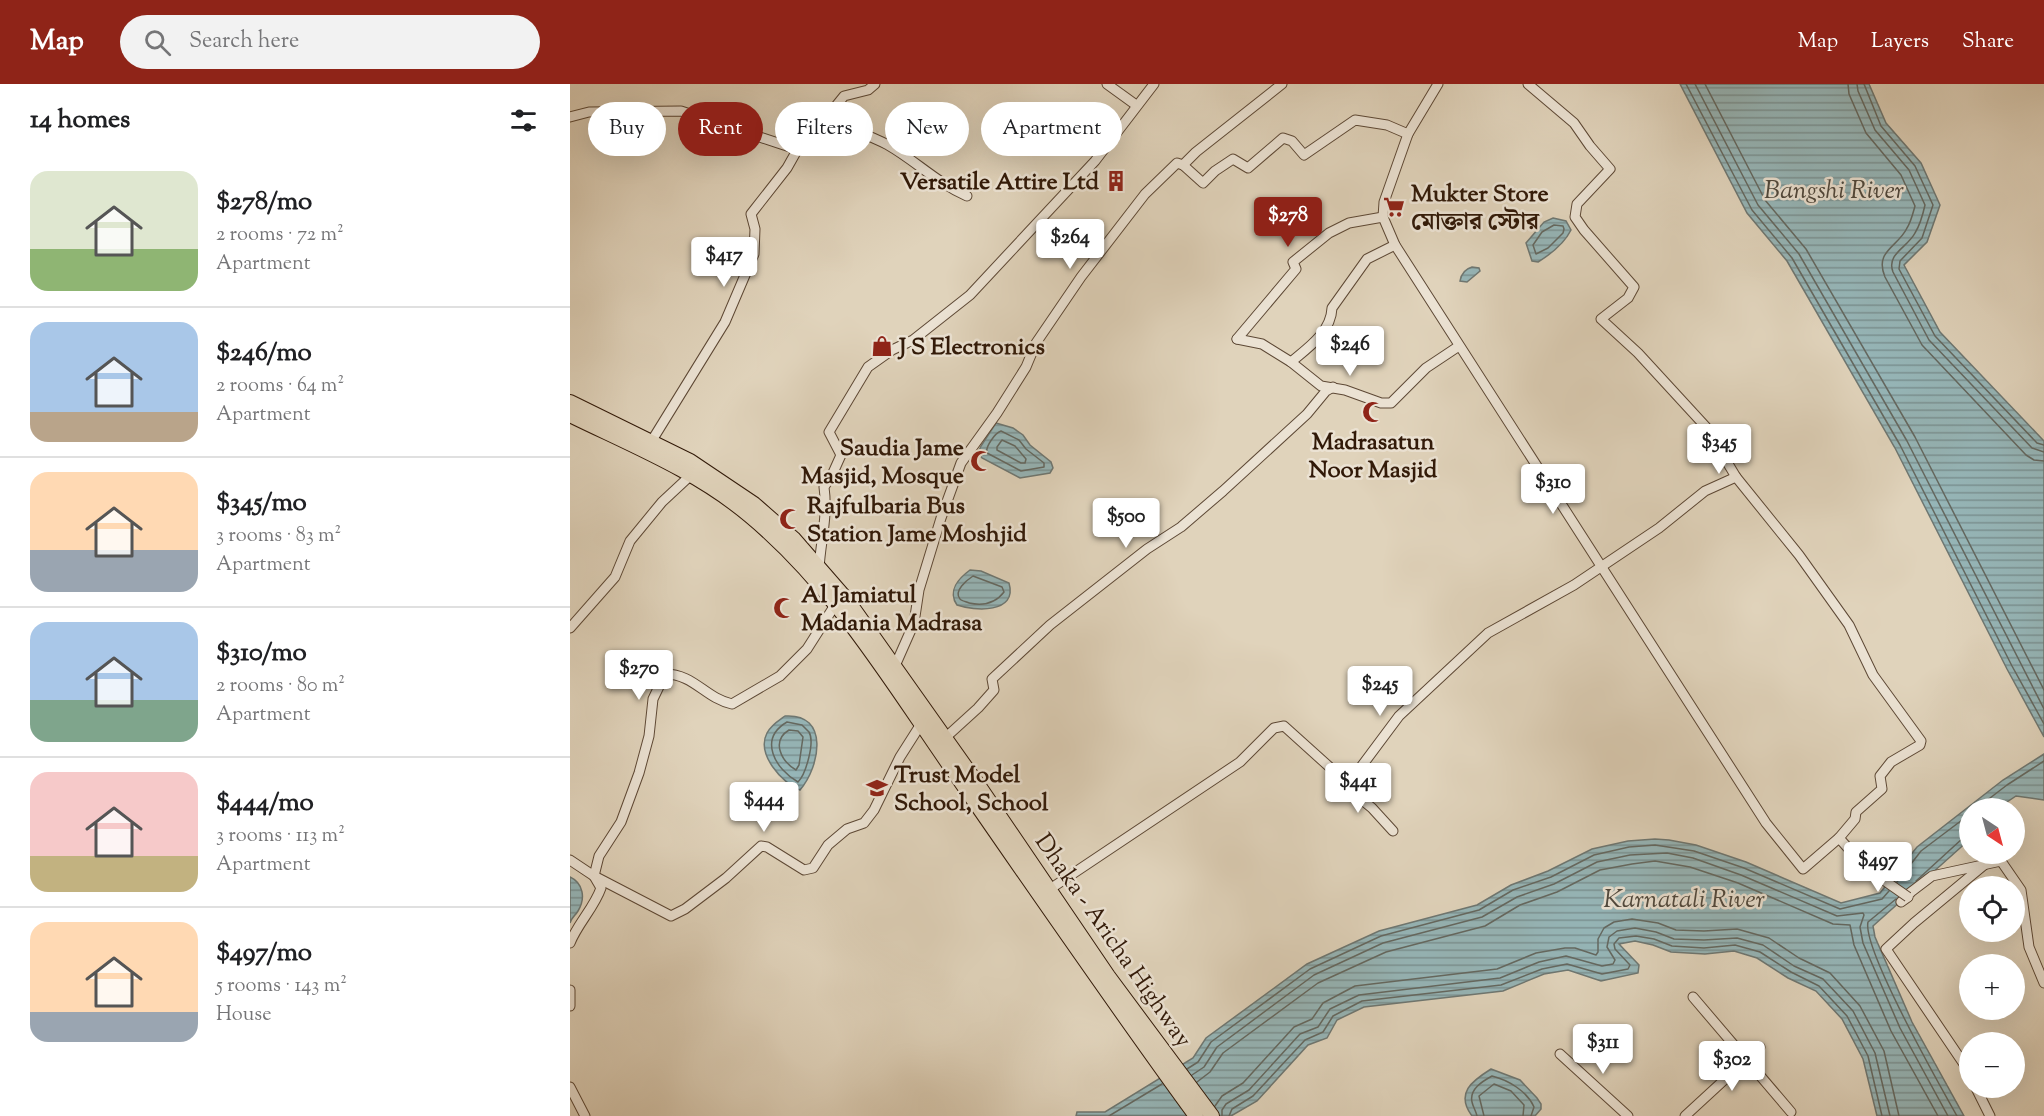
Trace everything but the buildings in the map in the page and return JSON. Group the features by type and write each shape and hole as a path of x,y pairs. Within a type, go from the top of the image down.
{"highway":[{"name":"Dhaka - Aricha Highway","path":"570,402 690,461 754,504 794,539 848,601 895,666 1050,889 1196,1116"},
{"name":"Dhaka - Aricha Highway","path":"570,415 691,475 748,514 791,552 858,632 921,724 1149,1041 1212,1116"}],"street":[{"path":"840,102 844,96 868,90 875,84"},
{"path":"1107,84 1136,105"},
{"path":"819,568 826,513 824,487 832,476 841,455 829,432 868,367 892,350 913,340 970,295 1095,161 1154,84"},
{"path":"1183,165 1196,152 1282,84"},
{"path":"1438,84 1408,134 1384,202 1383,217 1395,245 1766,823 1803,868 1839,838 1855,819 1856,812 1882,789 1880,776 1891,762 1920,745 1921,741 1873,675 1849,626 1799,555 1736,477 1706,427 1638,353 1601,320 1628,298 1634,287 1575,217 1577,204 1610,169 1574,123 1528,84"},
{"path":"570,117 589,112 681,111 775,143"},
{"path":"895,666 914,623 919,590 961,463 1026,367 1035,343 1081,277 1145,194 1174,164 1183,165 1203,183 1215,171 1233,159 1248,168 1283,138 1293,141 1304,155 1355,120 1388,125 1408,134"},
{"path":"873,138 916,163 950,189 967,196"},
{"path":"651,442 724,322 754,254 755,229 751,214 794,156"},
{"path":"1383,217 1349,223 1329,233 1293,262 1296,269 1237,339 1262,344 1291,362 1321,386 1333,387 1381,403 1391,403 1426,368 1459,346"},
{"path":"1291,362 1326,329 1332,317 1332,308 1367,259 1395,245"},
{"path":"945,738 994,690 992,679 1050,625 1189,519 1307,414 1326,391 1333,387"},
{"path":"570,628 615,577 630,541 662,502 691,475"},
{"path":"1344,781 1352,779 1399,716 1488,633 1574,585 1659,528 1705,491 1736,477"},
{"path":"570,943 596,902 602,888 594,876 599,856 621,822 639,773 649,736 652,699 664,674 675,674 689,679 719,701 732,704 780,676 807,649 835,605"},
{"path":"570,860 594,876 671,916 685,909 726,878 761,846 767,847 804,870 813,868 828,845 847,829 864,823 874,810 900,757 921,724"},
{"path":"1050,889 1240,762 1274,728 1284,726 1344,781 1350,790 1372,807 1393,831"},
{"path":"1839,838 1865,867 1908,897 1901,902 1911,892 1932,876 2001,861 2021,890 2029,946 2044,983"},
{"path":"1959,1057 1886,949 1984,865"},
{"path":"570,990 570,1006"},
{"path":"1694,997 1791,1112"},
{"path":"1685,1116 1760,1047"},
{"path":"1560,1054 1628,1116"},
{"path":"570,1087 585,1116"},
{"path":"1982,1098 1990,1116"}],"water":[{"name":"Bangshi River","path":"1680,84 1869,84 1886,123 1921,163 1940,205 1927,242 1904,265 1940,332 2044,441 2044,737 1895,448 1787,261 1747,213"},
{"path":"1553,218 1566,221 1571,230 1565,240 1552,252 1538,262 1532,261 1526,243 1544,222"},
{"path":"1472,267 1479,268 1480,271 1467,282 1460,281 1464,272"},
{"path":"996,423 1013,428 1023,435 1030,445 1051,462 1053,468 1050,473 1020,478 982,458 978,453"},
{"path":"970,570 981,571 1009,583 1010,593 1007,600 993,608 983,609 957,605 953,595 954,590 958,581"},
{"path":"785,716 799,717 809,723 815,732 816,756 807,780 800,790 779,774 765,750 767,733"},
{"name":"Karnatali River","path":"2044,754 2044,800 2016,796 2013,798 1980,798"},
{"name":"Karnatali River","path":"1959,814 1959,849 1873,926 1875,937 1912,1022 1964,1116 1877,1116 1863,1059 1842,1019 1816,991 1788,978 1757,958 1734,951 1705,954 1671,952 1635,941 1619,944 1639,965 1638,973 1601,981 1568,970 1544,974 1503,991 1364,1007 1337,1020 1327,1038 1308,1045 1257,1101 1231,1116 1076,1116 1077,1112 1105,1112 1193,1058 1206,1038 1307,964 1379,931 1477,905 1511,885 1548,871 1592,849 1628,841 1655,839 1696,845 1746,862 1841,903 1880,893 1917,847"},
{"path":"570,877 578,883 582,891 582,901 570,923"},
{"path":"1491,1069 1520,1080 1537,1098 1541,1109 1535,1116 1472,1116 1465,1101 1468,1088"}],"place":[{"name":"Versatile Attire Ltd","path":"1116,181"},
{"name":"Mukter Store মোক্তার স্টোর","path":"1394,207"},
{"name":"J S Electronics","path":"882,346"},
{"name":"Madrasatun Noor Masjid","path":"1373,412"},
{"name":"Saudia Jame Masjid, Mosque","path":"981,461"},
{"name":"Rajfulbaria Bus Station Jame Moshjid","path":"790,519"},
{"name":"Al Jamiatul Madania Madrasa","path":"784,608"},
{"name":"Trust Model School, School","path":"877,788"}]}
